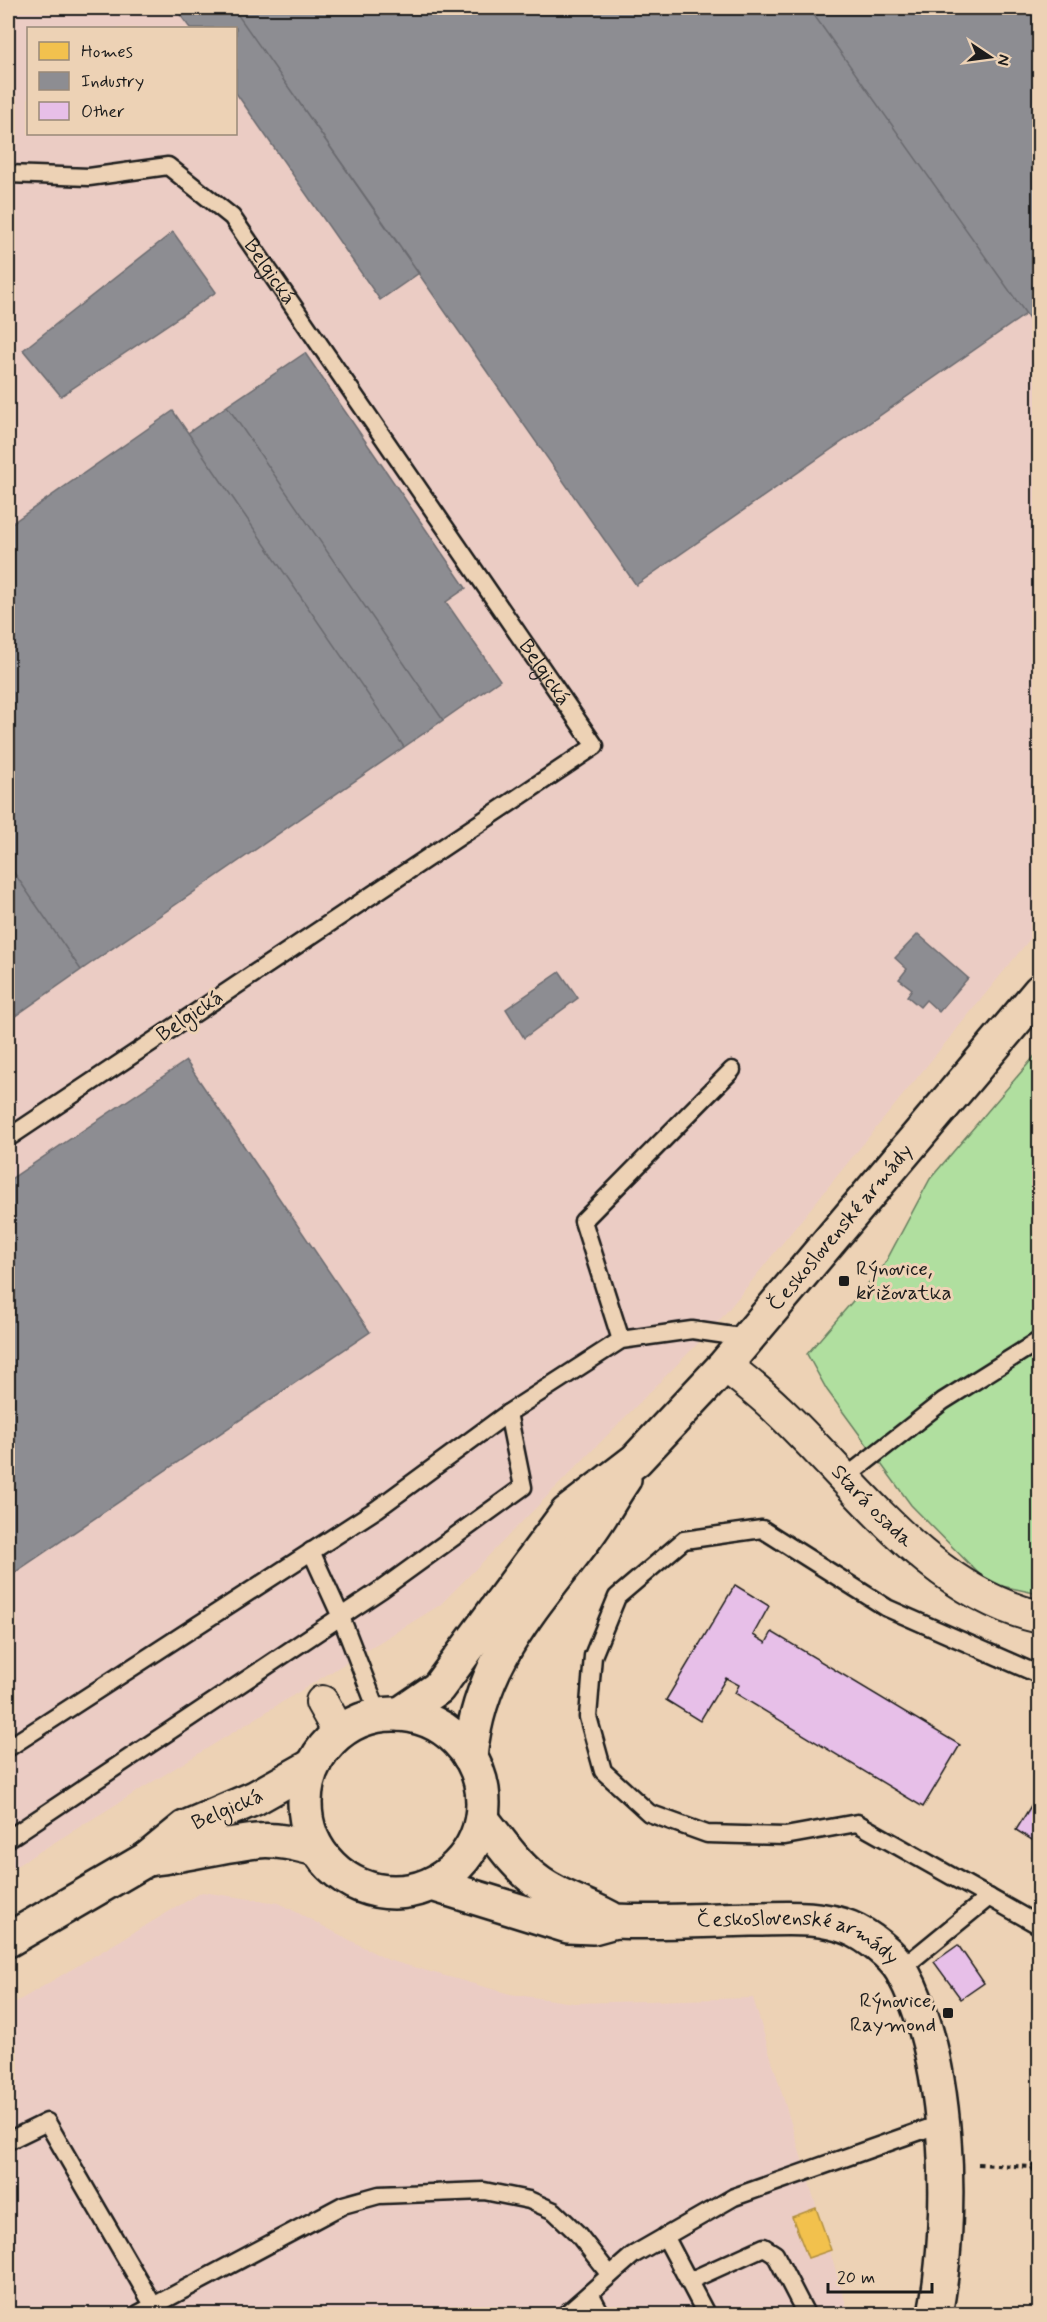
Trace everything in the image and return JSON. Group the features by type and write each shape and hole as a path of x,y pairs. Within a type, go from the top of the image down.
{"street":[{"name":"Československé armády","path":"390,1714 438,1688 567,1513 636,1460 725,1365 1040,991"},
{"name":"Stará osada","path":"725,1365 777,1409 895,1530 968,1589 1025,1614 1040,1617"},
{"name":"Československé armády","path":"471,1757 477,1713 502,1652 545,1588 587,1536 636,1460"},
{"path":"322,1702 339,1732"},
{"path":"390,1714 421,1718 441,1727 457,1740 471,1757 479,1776 483,1797 482,1819 476,1839 465,1857 450,1873 432,1884 412,1891 389,1893 368,1889 347,1880 330,1866 316,1849 308,1829 304,1808 305,1786 312,1766 324,1747 339,1732 358,1721 390,1714"},
{"name":"Belgická","path":"8,1940 147,1859 184,1828 255,1798 312,1766"},
{"name":"Československé armády","path":"482,1819 521,1866 539,1883 615,1921 810,1918 850,1928 875,1944 901,1969 919,2011 928,2043 943,2123 946,2192 941,2281 934,2314"},
{"name":"Belgická","path":"147,1859 193,1854 258,1841 288,1842 316,1849"},
{"path":"432,1884 568,1926 593,1927 615,1921"}],"lane":[{"name":"Belgická","path":"8,174 89,177 168,166 232,218 595,746 8,1138"},
{"path":"621,1340 583,1221 732,1070"},
{"path":"8,1748 377,1509 508,1413 621,1340 692,1330 747,1338"},
{"path":"845,1478 943,1401 1040,1340"},
{"path":"8,1839 341,1617 523,1487 508,1413"},
{"path":"1040,1675 887,1608 762,1529 684,1540 617,1597 593,1656 588,1717 603,1771 649,1813 707,1834 785,1836 857,1823 1040,1926"},
{"path":"311,1551 390,1714"},
{"path":"901,1969 989,1898"},
{"path":"8,2141 47,2122 153,2305"},
{"path":"566,2314 633,2255 734,2197 943,2123"},
{"path":"138,2314 343,2205 379,2195 484,2191 528,2200 554,2211 577,2233 610,2275"},
{"path":"666,2236 706,2314"},
{"path":"689,2282 758,2247 765,2247 775,2254 806,2314"},
{"path":"590,2293 601,2314"}],"path":[{"path":"944,2162 1032,2167 1040,2162"},
{"path":"1032,2167 1040,2185"}],"shaded area":[{"path":"8,8 1039,8 1039,928 715,1326 440,1605 8,1871"},
{"path":"202,1892 279,1903 388,1960 510,1994 574,2003 753,1998 849,2314 8,2314 8,2007"}],"green space":[{"path":"1039,1051 1039,1594 988,1583 911,1505 827,1390 807,1354 884,1265 930,1179"}],"building: Homes":[{"path":"816,2208 831,2250 808,2258 792,2217"}],"building: Industry":[{"path":"175,8 233,8 419,273 380,300 237,94 237,27 189,27"},
{"path":"233,8 809,8 1026,314 636,585"},
{"path":"809,8 1040,8 1040,334 1026,314"},
{"path":"173,232 216,292 61,396 23,350"},
{"path":"305,353 466,588 446,602 500,680 443,720 227,406"},
{"path":"227,406 443,720 404,747 188,433"},
{"path":"173,411 404,747 81,970 8,864 8,526"},
{"path":"8,864 81,970 8,1021"},
{"path":"918,934 968,978 939,1012 926,1000 920,1007 907,996 912,989 899,979 907,969 895,958"},
{"path":"560,972 578,998 524,1038 506,1009"},
{"path":"186,1061 370,1332 8,1577 8,1181"}],"building: Other":[{"path":"735,1585 769,1606 753,1635 766,1643 772,1632 960,1745 923,1807 735,1693 739,1685 726,1678 700,1721 666,1700"},
{"path":"1040,1791 1040,1845 1016,1830"},
{"path":"958,1945 984,1983 961,1999 934,1962"}],"place":[{"name":"Rýnovice, křižovatka","path":"844,1281"},
{"name":"Rýnovice, Raymond","path":"948,2013"}]}
